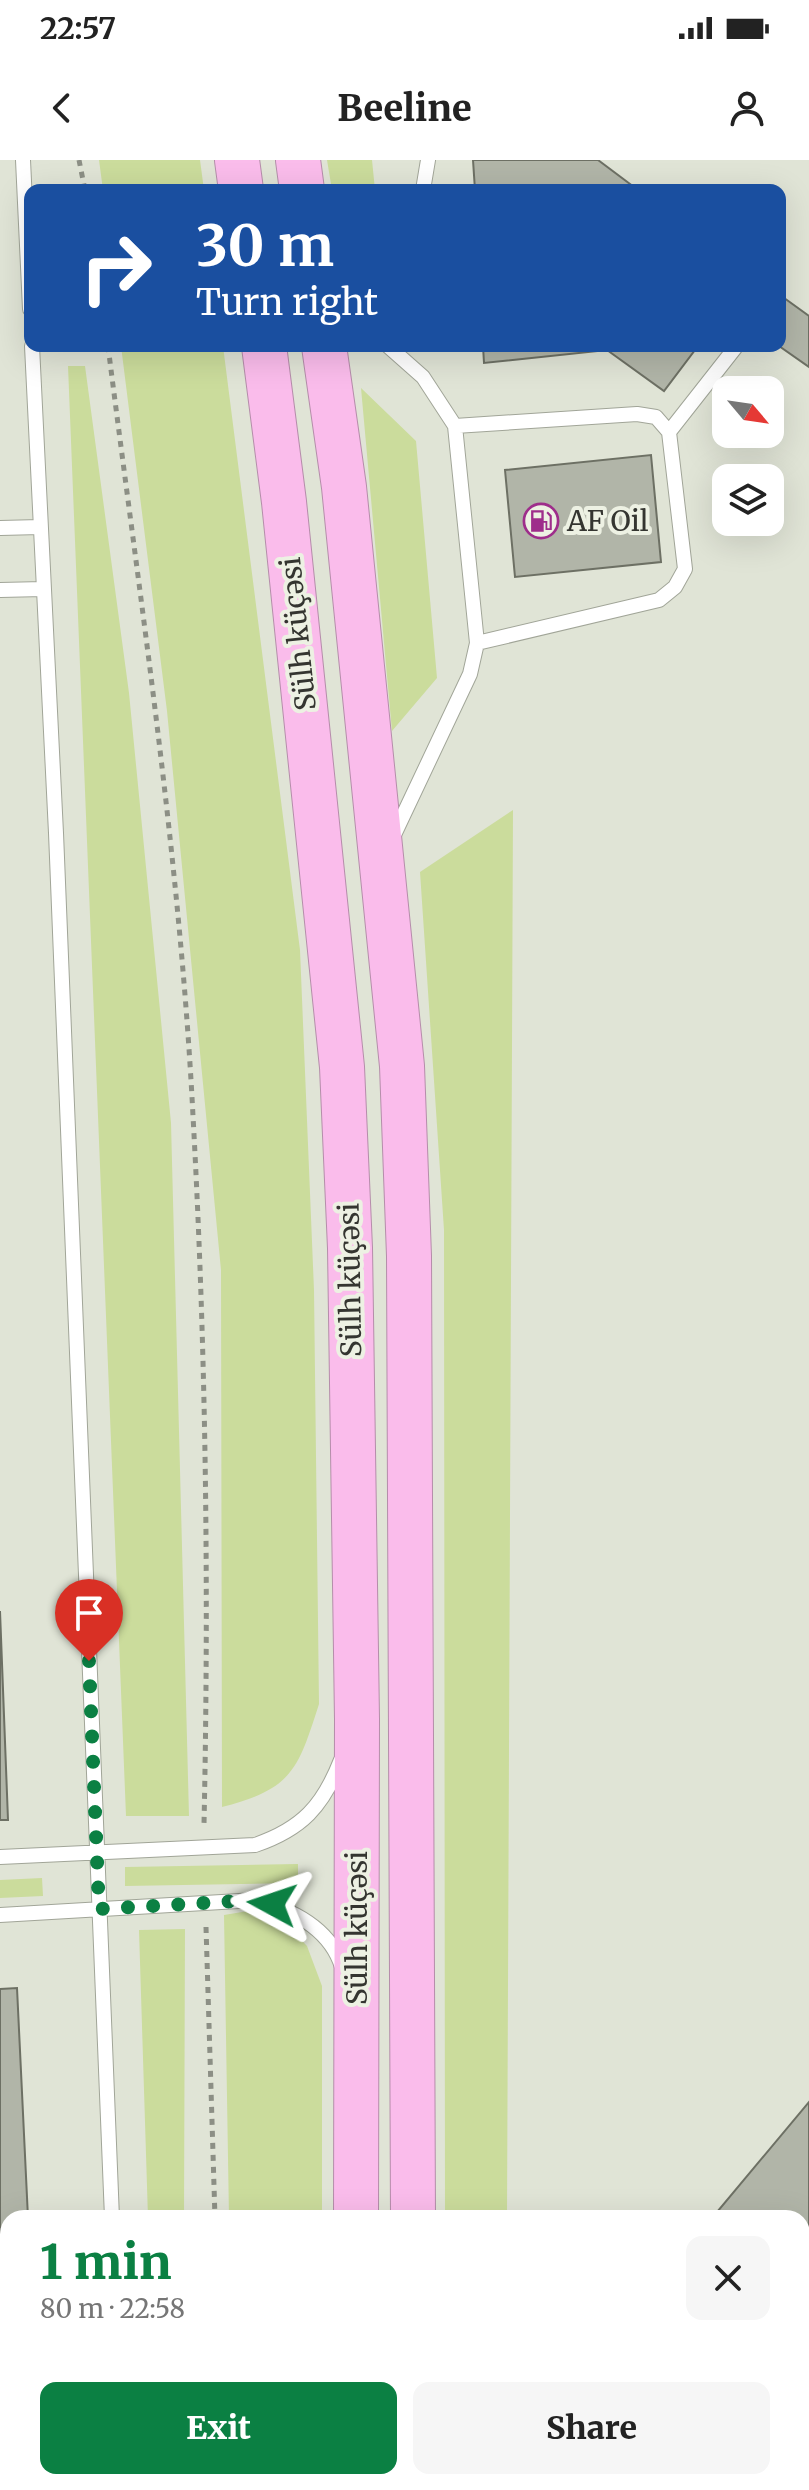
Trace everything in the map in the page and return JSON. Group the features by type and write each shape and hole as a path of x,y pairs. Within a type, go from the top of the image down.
{"highway":[{"path":"237,160 240,184"},
{"path":"298,160 301,184"},
{"name":"Sülh küçəsi","path":"265,352 289,550 342,1067 350,1248 357,1719 356,2210"},
{"name":"Sülh küçəsi","path":"325,352 344,487 402,1066 409,1256 413,2210"}],"lane":[{"path":"23,160 24,184"},
{"path":"424,184 428,160"},
{"path":"32,352 112,2210"},
{"path":"382,861 470,674 477,643 455,426 423,377 397,352"},
{"path":"669,432 732,352"},
{"path":"455,426 637,414 656,417 669,432 685,569 675,587 659,600 477,643"},
{"path":"0,528 40,527"},
{"path":"0,590 43,589"},
{"path":"0,1857 255,1845 284,1836 311,1815 333,1779 357,1719"},
{"path":"0,1915 256,1900 288,1908 317,1928 339,1956 357,2017"}],"path":[{"path":"79,160 84,184"},
{"path":"109,352 163,792 193,1116 209,1576 204,1830"},
{"path":"206,1918 215,2210"}],"green space":[{"path":"99,160 200,160 203,184 102,184"},
{"path":"327,160 372,160 374,184 331,184"},
{"path":"122,352 224,352 300,950 314,1290 319,1704 305,1745 289,1773 264,1792 222,1807 221,1270 167,711"},
{"path":"68,366 85,366 129,693 171,1123 189,1816 126,1816"},
{"path":"361,388 416,441 437,678 392,731"},
{"path":"513,810 507,2210 445,2210 444,1230 420,872"},
{"path":"298,1864 298,1883 125,1886 125,1867"},
{"path":"42,1878 43,1896 0,1898 0,1880"},
{"path":"254,1910 284,1922 307,1946 322,1986 322,2210 229,2210 224,1915"},
{"path":"185,1929 184,2210 148,2210 139,1930"}],"building":[{"path":"473,160 598,160 630,184 475,184"},
{"path":"786,299 809,316 809,367 786,351"},
{"path":"483,352 588,352 484,363"},
{"path":"610,352 693,352 664,391"},
{"path":"651,455 661,562 515,577 505,470"},
{"path":"0,1611 8,1820 0,1820"},
{"path":"17,1988 28,2210 0,2210 0,1989"},
{"path":"809,2102 809,2210 719,2210"}],"place":[{"name":"AF Oil","path":"541,521"}],"route":[{"path":"89,1661 99,1909 256,1900 272,1904"}]}
